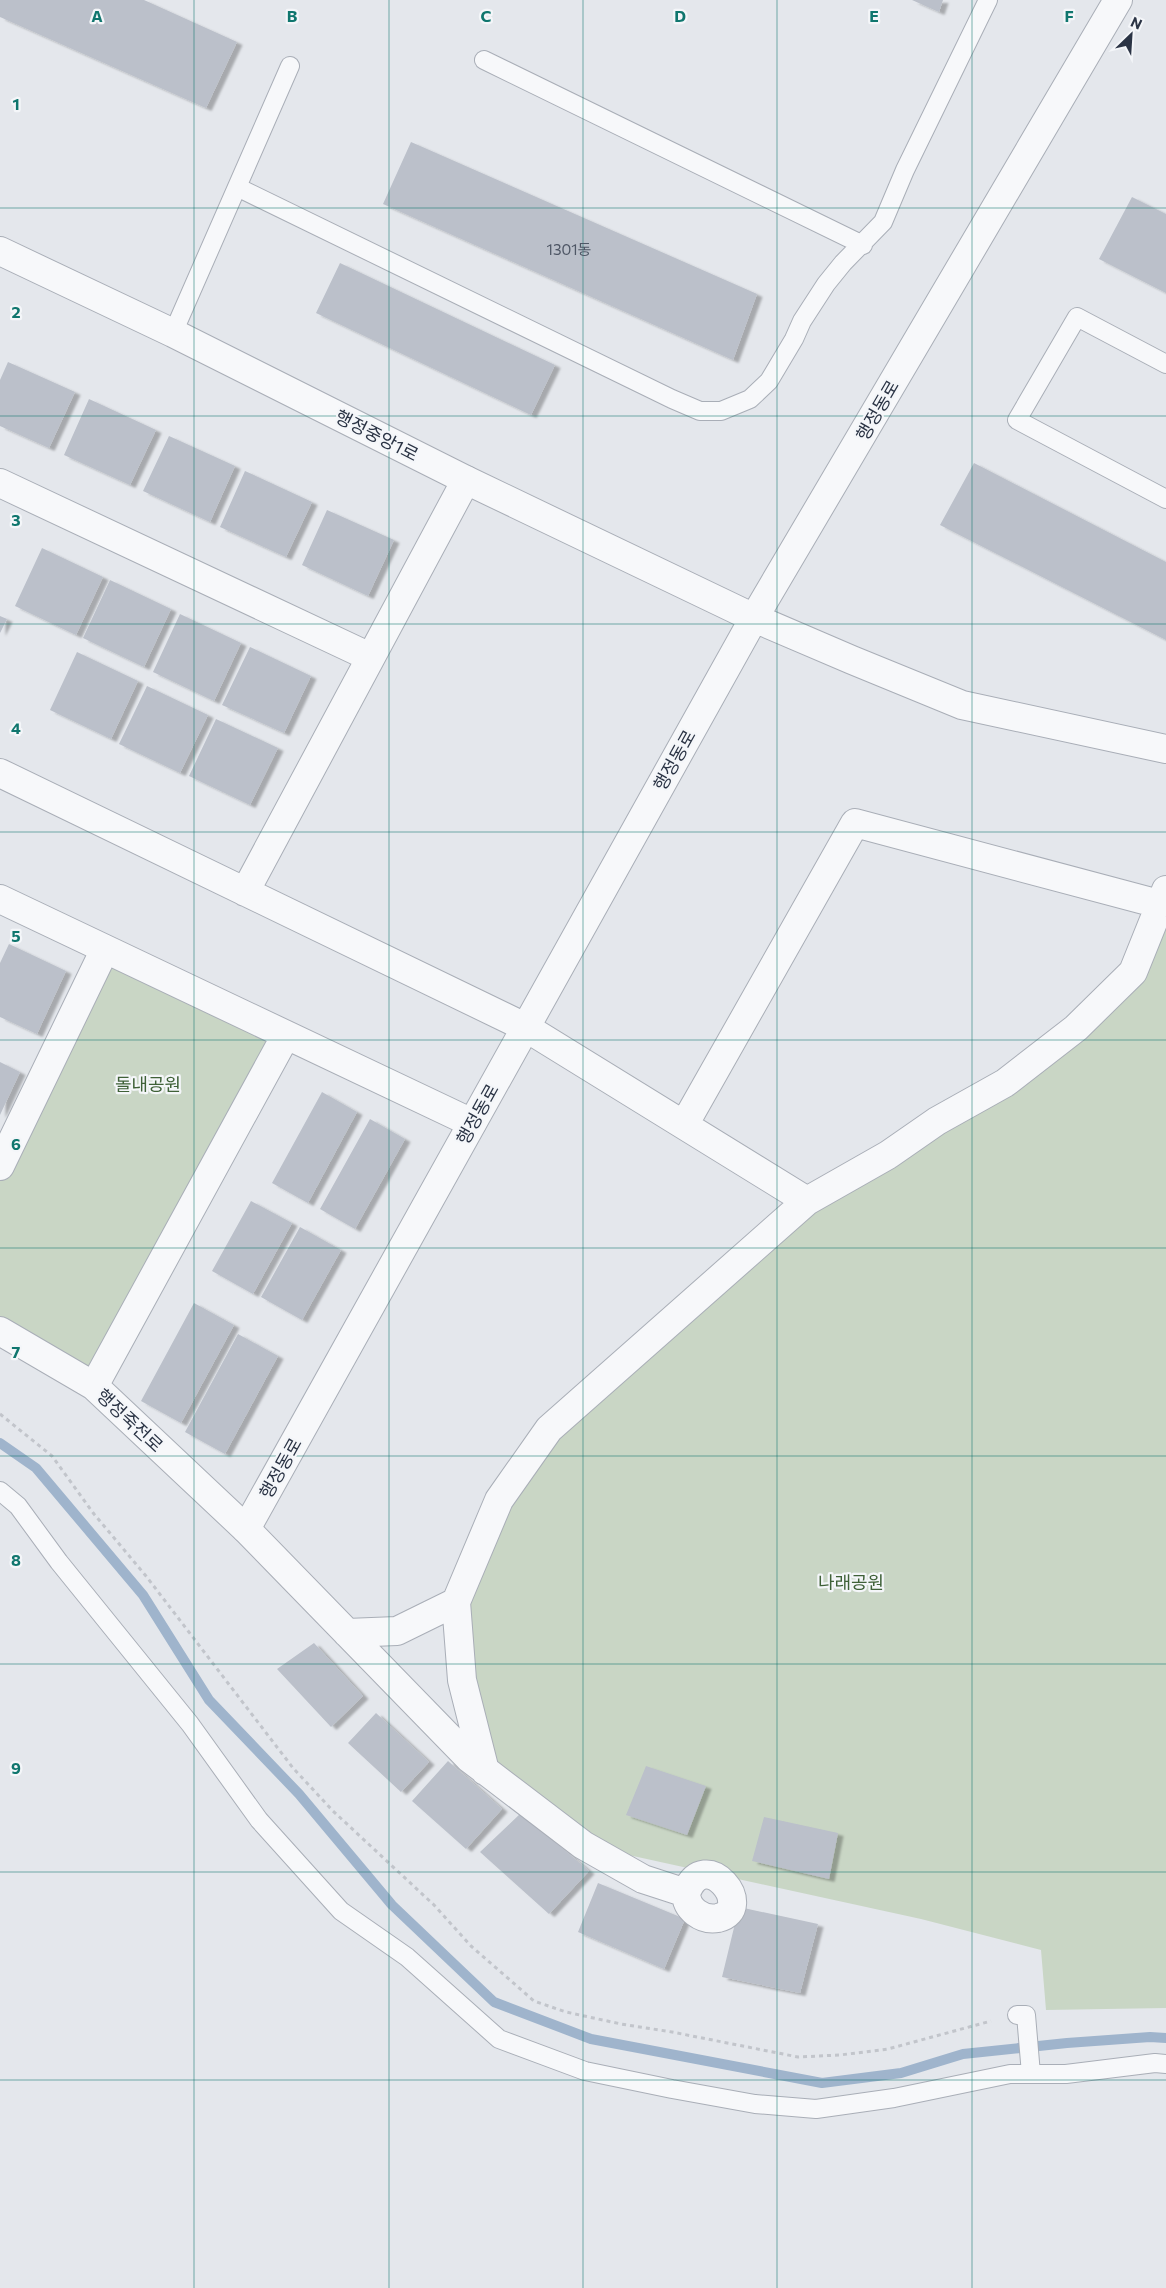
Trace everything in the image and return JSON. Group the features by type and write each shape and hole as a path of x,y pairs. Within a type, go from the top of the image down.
{"street":[{"name":"행정동로","path":"246,1529 754,618 1118,0"},
{"name":"행정중앙1로","path":"0,251 173,333 466,480 754,618 962,705 1166,749"},
{"path":"245,892 466,480"},
{"path":"0,483 370,657"},
{"path":"0,773 525,1027 807,1202"},
{"path":"485,1771 462,1680 456,1602 500,1500 550,1429 807,1202 888,1155 937,1121 1005,1083 1076,1028 1133,972 1163,897 855,823 684,1125"},
{"path":"0,899 472,1123"},
{"path":"0,1166 105,949"},
{"path":"94,1386 286,1034"},
{"name":"행정죽전로","path":"0,1331 94,1386 246,1529 469,1758 583,1845 643,1879 686,1893"},
{"path":"347,1633 397,1631 456,1602"}],"lane":[{"path":"237,187 672,399 700,411 721,411 750,399 769,381 794,339 802,321 826,284 843,263 863,245 883,222 905,170 988,0"},
{"path":"484,60 863,245"},
{"path":"173,333 290,66"},
{"path":"1166,364 1078,317 1016,420 1166,499"},
{"path":"0,1491 18,1506 59,1562 190,1724 259,1820 341,1911 407,1957 499,2039 585,2071 755,2104 816,2109 894,2098 1031,2068 1066,2074 1155,2063 1166,2064"},
{"path":"1021,2018 1031,2068"}],"path":[{"path":"0,1414 52,1456 94,1514 146,1576 262,1729 313,1790 434,1905 471,1946 534,2001 566,2012 621,2024 798,2057 840,2055 888,2049 1021,2018"}],"green space":[{"name":"나래공원","path":"1166,890 1166,2008 1046,2010 1041,1950 921,1919 583,1845 485,1771 456,1602 549,1429 807,1201 888,1155 1133,972"},
{"name":"돌내공원","path":"105,949 286,1035 94,1386 0,1331 0,1166"}],"building":[{"path":"0,0 144,0 237,42 206,108 0,17"},
{"path":"912,0 943,0 939,12"},
{"path":"411,142 757,294 733,360 383,204"},
{"path":"1132,197 1166,214 1166,293 1099,259"},
{"path":"340,263 555,365 531,415 316,313"},
{"path":"8,362 75,392 49,448 0,426 0,380"},
{"path":"89,399 156,430 130,485 64,455"},
{"path":"169,436 235,466 210,522 143,491"},
{"path":"974,463 1166,562 1166,640 940,525"},
{"path":"245,471 312,502 286,557 220,527"},
{"path":"327,510 394,540 368,596 302,565"},
{"path":"42,548 103,577 76,635 15,606"},
{"path":"110,580 171,609 144,667 83,638"},
{"path":"180,614 241,643 214,701 153,672"},
{"path":"0,616 7,619 0,633"},
{"path":"250,647 311,676 284,733 222,705"},
{"path":"77,652 138,681 111,739 50,710"},
{"path":"147,686 208,715 180,773 119,744"},
{"path":"216,719 278,748 250,805 189,776"},
{"path":"9,944 66,971 37,1034 0,1017 0,963"},
{"path":"0,1062 20,1072 0,1115"},
{"path":"322,1092 357,1112 308,1203 272,1183"},
{"path":"370,1119 405,1139 355,1229 320,1209"},
{"path":"251,1201 292,1223 253,1294 212,1271"},
{"path":"300,1227 341,1250 302,1320 261,1297"},
{"path":"194,1303 234,1325 181,1423 141,1401"},
{"path":"238,1334 278,1356 225,1454 185,1432"},
{"path":"314,1643 363,1696 331,1727 277,1669"},
{"path":"376,1713 429,1762 401,1792 348,1743"},
{"path":"448,1761 502,1809 466,1849 412,1801"},
{"path":"646,1766 706,1786 687,1835 626,1815"},
{"path":"521,1813 589,1871 549,1914 480,1852"},
{"path":"764,1817 838,1833 829,1879 752,1861"},
{"path":"598,1883 685,1919 664,1969 578,1932"},
{"path":"739,1907 818,1924 800,1993 722,1977"}],"waterway":[{"path":"0,1443 36,1468 143,1595 209,1700 299,1794 392,1905 494,2002 591,2039 822,2083 901,2073 963,2054 1067,2043 1150,2037 1166,2038"}]}
